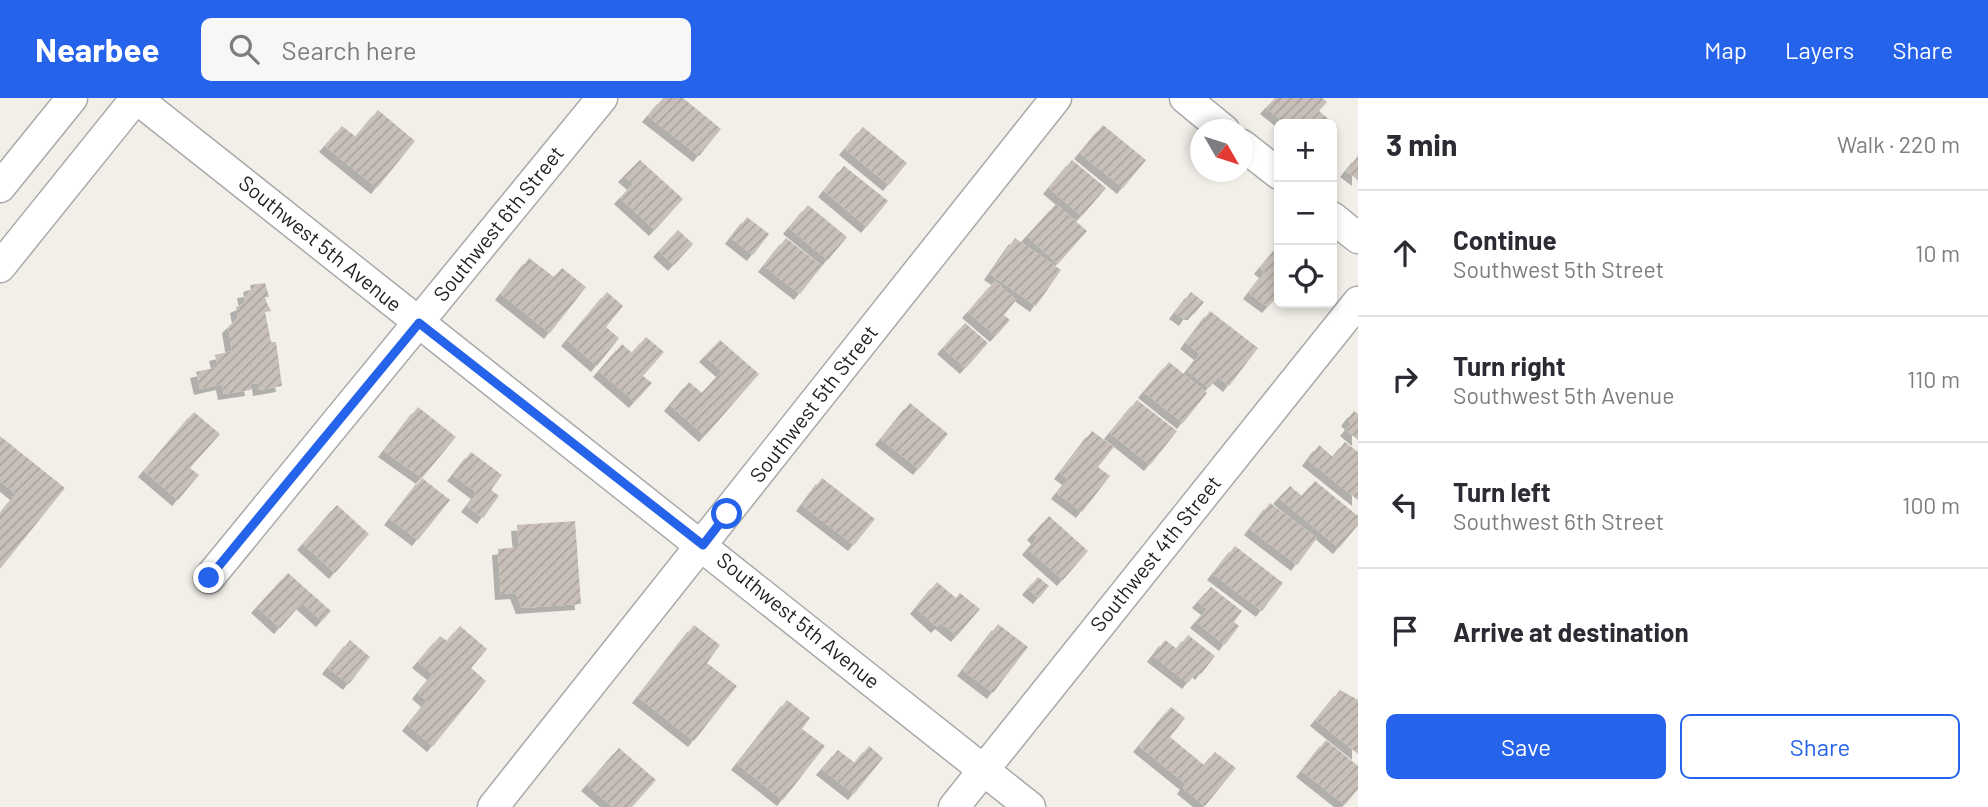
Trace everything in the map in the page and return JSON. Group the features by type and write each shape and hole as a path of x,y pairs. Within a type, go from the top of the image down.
{"street":[{"path":"0,187 72,98"},
{"path":"0,267 136,98"},
{"name":"Southwest 5th Avenue","path":"136,98 1030,807"},
{"name":"Southwest 6th Street","path":"209,578 602,98"},
{"name":"Southwest 5th Street","path":"493,807 1056,98"},
{"path":"1185,98 1211,119"},
{"path":"1253,154 1274,170"},
{"path":"1337,221 1358,238"},
{"name":"Southwest 4th Street","path":"954,807 1358,302"}],"building":[{"path":"663,98 683,98 721,129 699,156 648,116"},
{"path":"1275,98 1322,98 1327,102 1319,111 1329,119 1280,119 1266,108"},
{"path":"378,110 415,141 377,188 325,146 342,126 356,137"},
{"path":"1103,125 1146,160 1123,188 1080,153"},
{"path":"863,127 907,163 889,185 845,149"},
{"path":"1358,156 1358,180 1346,171"},
{"path":"640,160 683,199 655,230 620,198 633,184 624,176"},
{"path":"1072,160 1106,188 1082,216 1049,188"},
{"path":"844,166 888,201 867,227 824,191"},
{"path":"1056,204 1087,231 1058,264 1027,236"},
{"path":"808,205 847,237 828,260 789,228"},
{"path":"747,217 769,234 753,255 731,238"},
{"path":"678,230 693,244 674,265 659,251"},
{"path":"786,238 822,266 800,294 764,266"},
{"path":"1015,238 1061,270 1036,306 990,274"},
{"path":"1274,251 1274,300 1268,307 1249,293 1265,272 1260,268"},
{"path":"529,258 554,277 562,268 586,287 550,333 501,294"},
{"path":"995,281 1016,300 1004,315 1010,320 996,336 968,312"},
{"path":"265,283 269,297 265,297 271,311 265,312 271,342 276,342 282,386 259,390 258,383 250,384 251,390 224,394 222,384 200,389 196,372 218,367 215,355 232,351 228,327 238,318 236,307 245,303 243,292 251,291 250,285"},
{"path":"607,292 623,306 606,327 619,338 597,366 567,340"},
{"path":"1191,292 1204,302 1185,320 1175,313"},
{"path":"1210,311 1258,348 1229,386 1218,377 1209,388 1187,371 1200,354 1186,343"},
{"path":"965,323 988,343 966,368 943,348"},
{"path":"646,337 664,352 643,376 652,383 635,402 599,371 622,344 632,353"},
{"path":"720,340 759,374 705,436 670,405 689,382 702,393 722,371 705,356"},
{"path":"1169,362 1207,393 1183,423 1144,392"},
{"path":"1137,400 1177,431 1150,465 1110,433"},
{"path":"910,403 948,434 919,469 881,439"},
{"path":"418,407 456,437 422,478 384,451"},
{"path":"1354,411 1358,414 1358,440 1346,430 1351,424 1347,420"},
{"path":"194,412 220,434 190,468 199,475 178,500 144,471"},
{"path":"1092,431 1114,447 1098,467 1110,476 1082,512 1057,493 1068,479 1060,473"},
{"path":"0,436 65,488 0,569 0,514 16,494 0,481"},
{"path":"1345,442 1358,452 1358,500 1308,460 1319,445 1333,457"},
{"path":"471,452 502,475 491,490 499,496 483,518 467,506 477,493 453,475"},
{"path":"422,478 450,500 418,540 390,519"},
{"path":"822,478 875,519 854,545 802,505"},
{"path":"1315,481 1358,516 1358,525 1339,548 1279,498 1290,486 1302,496"},
{"path":"1270,503 1317,538 1297,565 1250,529"},
{"path":"337,505 369,534 335,573 303,544"},
{"path":"1049,516 1088,551 1063,580 1028,549 1037,538 1033,534"},
{"path":"575,521 581,604 522,608 516,593 501,594 498,549 519,547 517,525"},
{"path":"1235,546 1283,583 1262,611 1213,574"},
{"path":"288,573 331,611 322,621 302,603 280,628 257,607"},
{"path":"1038,577 1049,586 1039,598 1028,589"},
{"path":"937,582 956,598 960,593 980,609 957,636 941,623 937,627 916,608"},
{"path":"1211,587 1242,611 1234,622 1239,626 1225,645 1196,622 1207,609 1198,602"},
{"path":"998,624 1028,647 993,693 963,670"},
{"path":"694,625 720,645 707,663 737,686 694,741 638,697"},
{"path":"460,626 487,649 471,668 486,681 433,746 408,725 427,701 418,693 433,674 418,662 440,636 447,641"},
{"path":"1188,635 1215,656 1201,674 1198,671 1188,683 1153,656 1165,640 1177,649"},
{"path":"350,640 370,657 349,684 328,668"},
{"path":"1340,690 1358,700 1358,754 1316,720"},
{"path":"787,700 810,718 802,729 825,746 783,800 737,764"},
{"path":"1171,707 1185,718 1170,737 1204,765 1215,752 1236,768 1205,806 1183,788 1186,784 1139,746"},
{"path":"1326,740 1358,766 1358,789 1345,805 1302,771"},
{"path":"869,746 883,758 854,794 822,769 838,750 855,763"},
{"path":"619,748 656,780 632,807 613,807 587,785"}],"route":[{"path":"209,578 419,323 703,545 727,514"}]}
